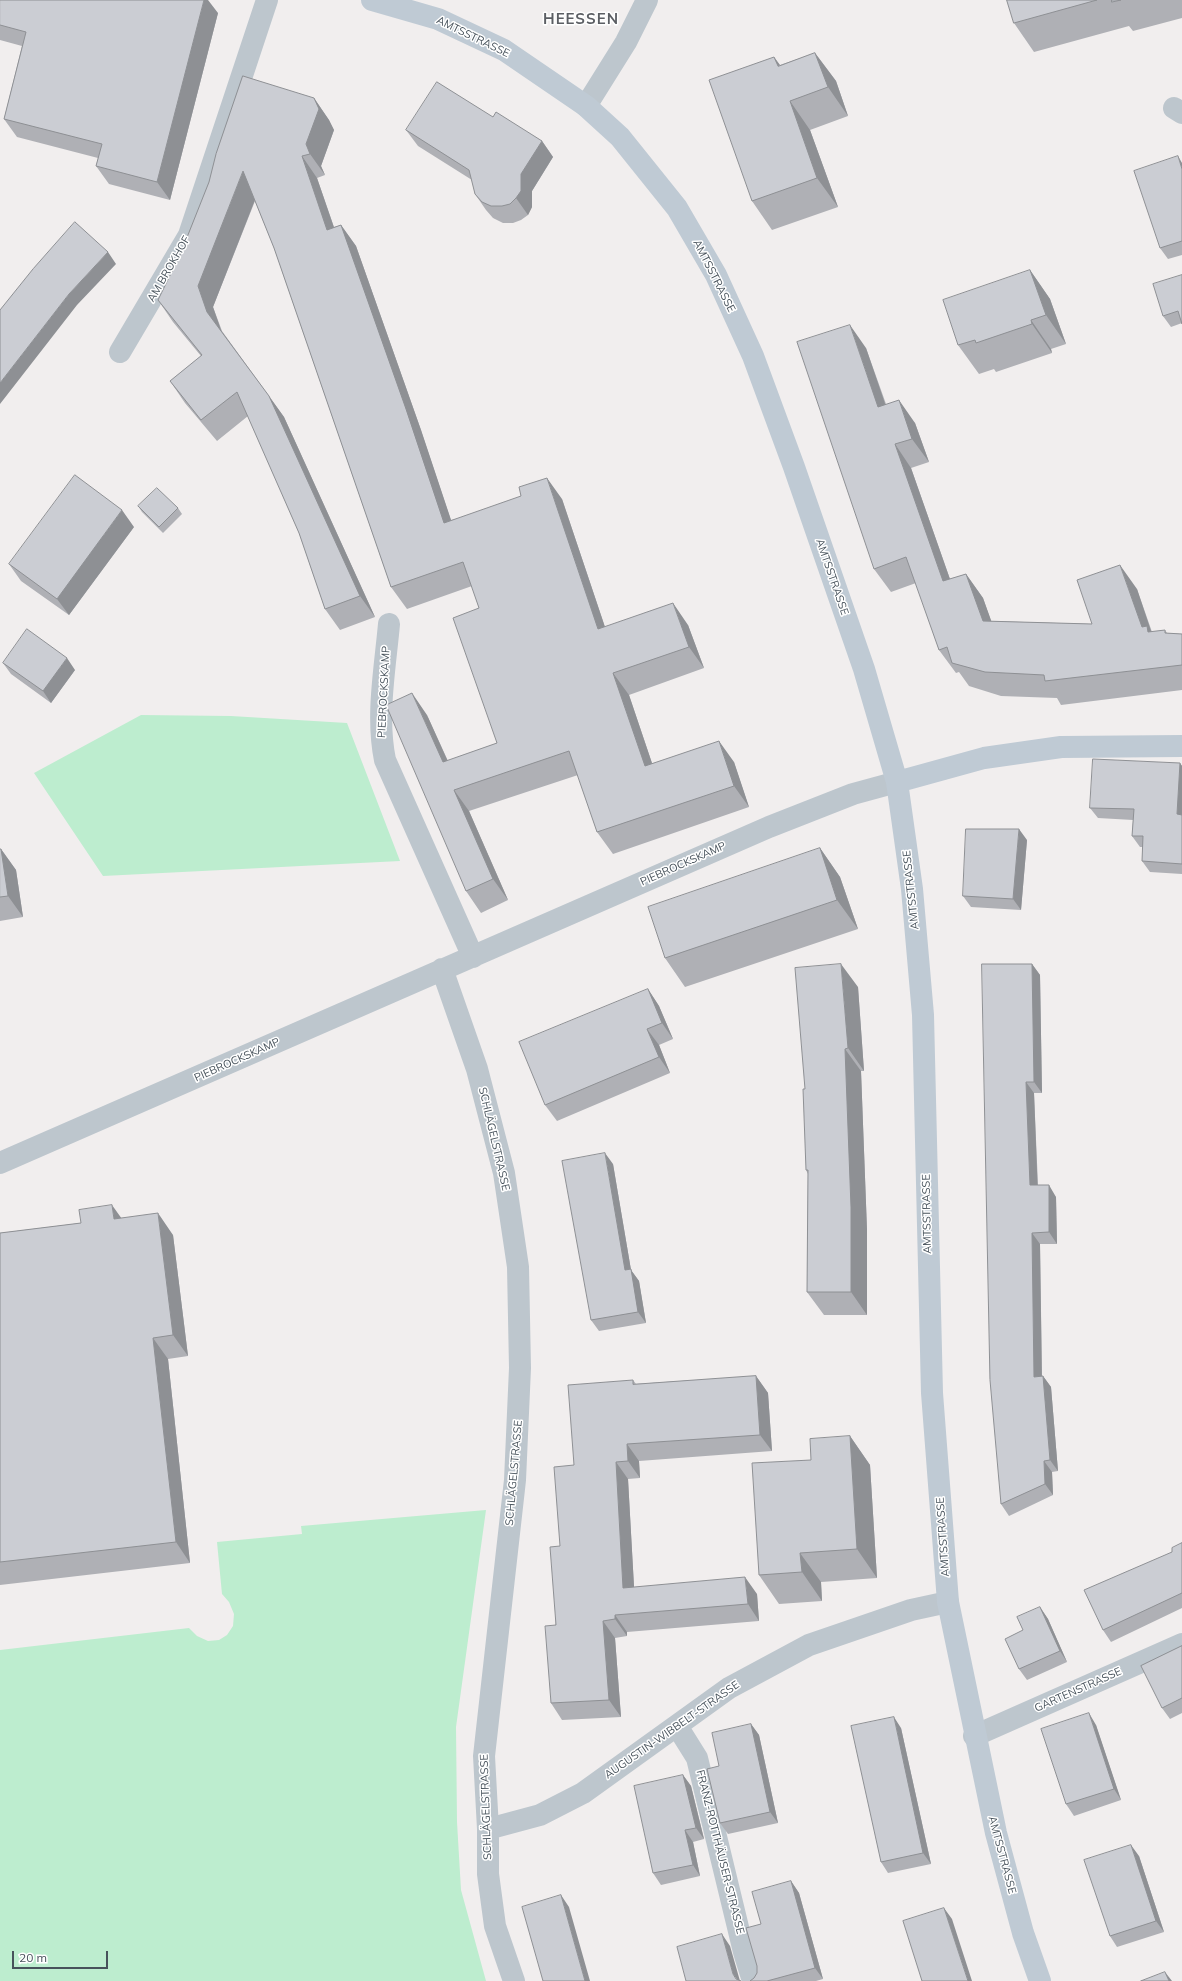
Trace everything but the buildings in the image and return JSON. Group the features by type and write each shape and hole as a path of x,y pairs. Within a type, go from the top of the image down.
{"street":[{"name":"AM BROKHOF","path":"120,352 189,235 267,0"},
{"name":"AMTSSTRASSE","path":"372,0 438,19 504,50 586,106 620,137 678,208 716,275 750,349 794,466 849,626 897,782 912,889 923,1016 932,1392 948,1602 974,1736 996,1833 1023,1933 1040,1981"},
{"path":"586,106 626,42 647,0"},
{"name":"PIEBROCKSKAMP","path":"389,624 381,711 381,742 385,760 473,957"},
{"path":"897,782 984,758 1061,747 1182,746"},
{"name":"PIEBROCKSKAMP","path":"0,1163 769,827 853,794 897,782"},
{"name":"SCHLÄGELSTRASSE","path":"442,969 478,1069 504,1174 518,1267 520,1368 515,1480 484,1756 488,1829 488,1874 495,1926 514,1981"},
{"name":"AUGUSTIN-WIBBELT-STRASSE","path":"488,1829 540,1815 583,1793 729,1688 809,1645 911,1610 948,1602"},
{"name":"GARTENSTRASSE","path":"974,1736 1182,1644"},
{"name":"FRANZ-ROTTHÄUSER-STRASSE","path":"678,1726 697,1758 753,1981"}],"green space":[{"path":"141,715 231,716 347,723 400,861 103,876 34,773"},
{"path":"486,1510 456,1727 457,1822 461,1890 486,1981 0,1981 0,1650 189,1628 197,1636 208,1641 219,1640 227,1635 233,1626 234,1614 229,1602 222,1594 217,1542 302,1534 301,1526"}],"district":[{"name":"HEESSEN","path":"581,19"}]}
